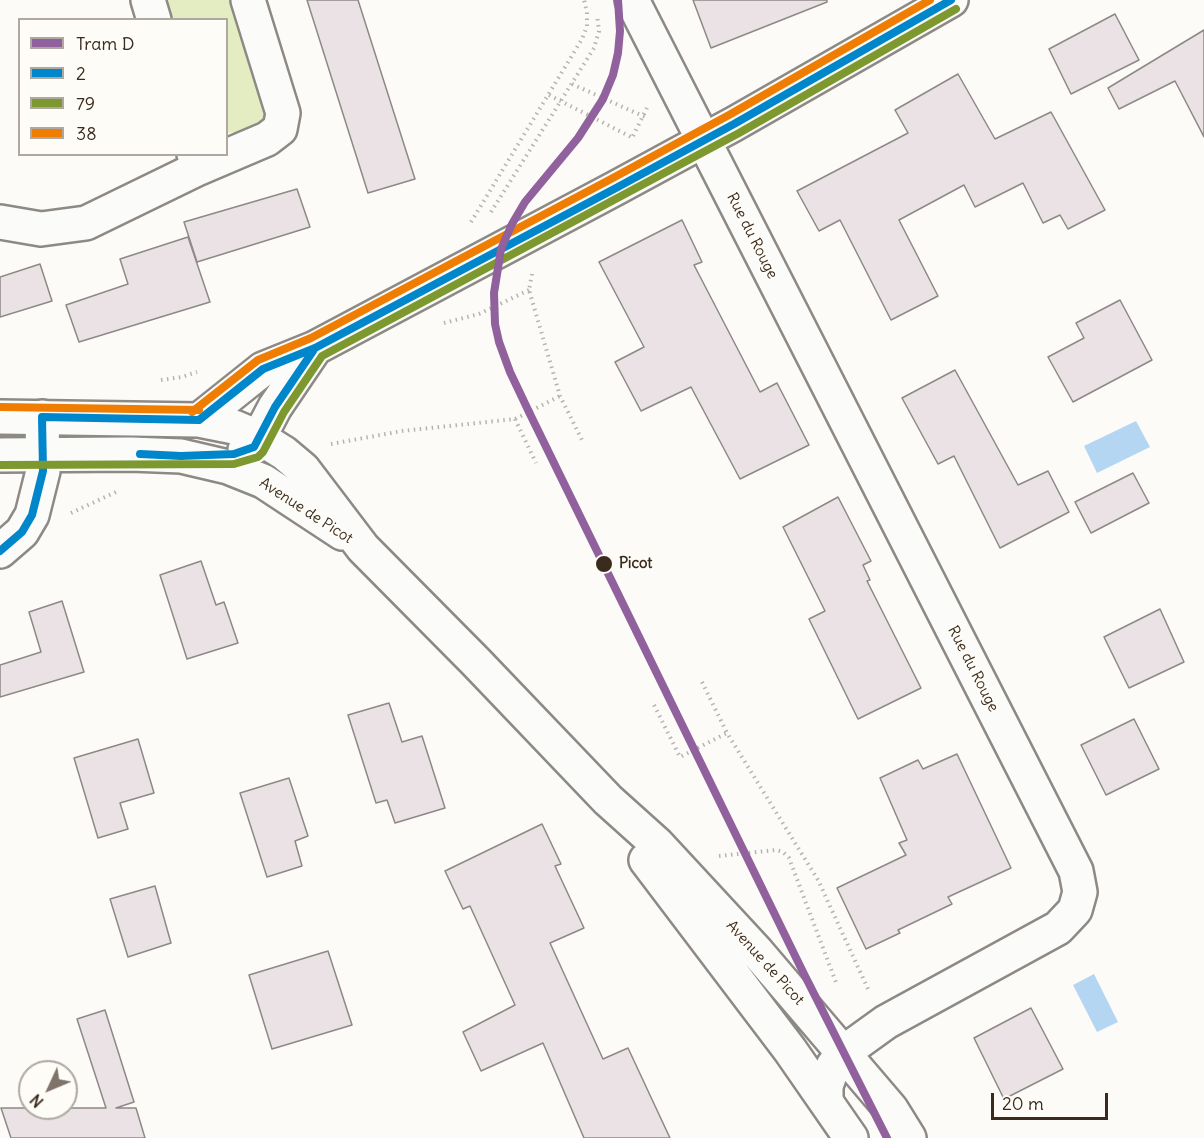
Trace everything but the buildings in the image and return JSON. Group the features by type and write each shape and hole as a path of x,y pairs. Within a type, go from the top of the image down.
{"street":[{"path":"148,0 153,18"},
{"path":"228,151 267,139 280,129 283,113 248,0"},
{"name":"Rue du Rouge","path":"632,0 1076,871 1080,892 1075,910 1058,928 886,1022 843,1053 833,1066 826,1086 826,1101"},
{"path":"199,420 263,369 315,348 703,141 951,0"},
{"path":"0,222 41,229 86,223 196,161 212,156"},
{"path":"181,456 234,454 254,447 275,407 315,348"},
{"name":"Avenue de Picot","path":"0,417 199,420 234,427 260,438 284,453 303,469 363,548 608,800 665,853 757,952 891,1109 909,1138"},
{"path":"0,551 22,532 32,515 43,471 42,417"},
{"name":"Avenue de Picot","path":"0,455 181,456 228,467 263,481 363,548"},
{"name":"Avenue de Picot","path":"608,800 643,856 790,1050 851,1138"}],"path":[{"path":"468,226 585,33 587,12 584,0"},
{"path":"489,215 594,48 598,32 596,8"},
{"path":"572,84 651,120"},
{"path":"549,95 633,136"},
{"path":"438,325 479,314 529,290 560,396 582,440"},
{"path":"327,444 402,432 515,419 560,396"},
{"path":"515,419 536,462"},
{"path":"702,682 727,733 818,880 867,987 886,1022"},
{"path":"654,705 680,757 727,733"}],"green space":[{"path":"167,0 232,0 266,107 258,126 246,131 228,133 228,18 173,18"}],"water":[{"path":"1136,421 1150,447 1097,473 1084,446"},
{"path":"1094,974 1118,1022 1097,1032 1073,985"}],"tram line":[{"name":"D","path":"618,0 620,31 618,53 613,75 603,99 578,138 525,202 501,249 494,293 495,324 499,342 529,412 804,974 887,1138"}],"transit line":[{"name":"38","path":"192,412 258,360 311,338 611,179 729,115 930,0"},
{"name":"2","path":"0,551 22,532 32,515 43,471 42,417 199,420 263,369 315,348 616,188 734,124 951,0"},
{"name":"79","path":"0,465 234,464 258,457 263,452 284,412 322,356 739,133 956,9"},
{"name":"2","path":"140,454 181,456 234,454 254,447 275,407 313,351"},
{"name":"38","path":"0,407 199,410"}],"place":[{"name":"Picot","path":"604,564"}]}
